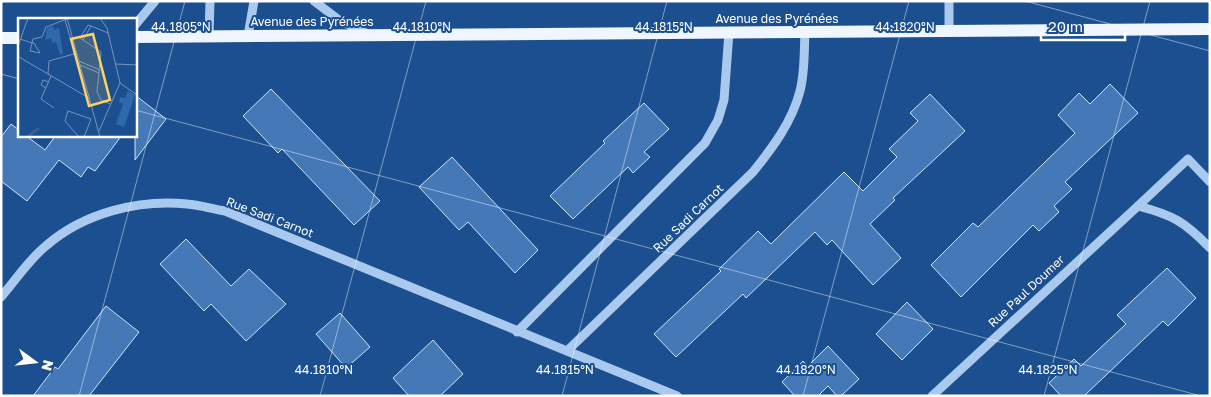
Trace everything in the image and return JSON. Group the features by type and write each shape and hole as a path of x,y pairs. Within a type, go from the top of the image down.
{"main road":[{"name":"Avenue des Pyrénées","path":"136,37 1210,29"},
{"path":"1,38 18,38"}],"street":[{"path":"136,24 155,1"},
{"path":"209,36 210,1"},
{"path":"248,36 254,1"},
{"path":"314,1 339,20 371,35"},
{"path":"949,1 949,31"},
{"path":"518,332 705,143 718,120 724,100 729,32"},
{"name":"Rue Sadi Carnot","path":"1,297 46,245 76,225 109,212 136,206 165,203 187,204 225,211 567,351 753,172 774,146 789,121 800,90 805,32"},
{"name":"Rue Paul Doumer","path":"932,396 1188,159 1210,182"},
{"path":"1138,206 1161,212 1182,222 1210,248"},
{"path":"567,351 677,396"}],"building":[{"path":"1110,84 1138,113 1065,182 1072,189 1054,206 1059,212 1039,231 1033,225 961,297 931,265 973,223 978,227 1075,133 1058,115 1079,93 1090,104"},
{"path":"271,89 380,201 354,225 282,149 278,153 243,116"},
{"path":"930,94 965,131 893,198 895,200 870,224 901,258 873,285 832,240 827,245 815,232 746,298 743,294 676,357 654,334 721,271 719,269 758,231 771,244 844,172 863,191 897,157 889,149 918,121 910,113"},
{"path":"136,96 166,119 135,160 136,136"},
{"path":"644,103 669,129 644,152 650,157 633,173 628,167 573,219 550,196 605,143 603,141"},
{"path":"11,124 18,129 18,136 26,136 45,150 55,136 121,136 95,171 88,167 81,177 59,160 27,201 1,181 1,137"},
{"path":"452,157 538,250 515,273 468,222 459,230 419,187"},
{"path":"186,239 231,286 249,269 286,304 246,341 211,304 204,311 160,264"},
{"path":"1167,268 1196,298 1168,326 1163,321 1084,396 1061,396 1049,383 1074,359 1081,366 1126,324 1117,315"},
{"path":"907,302 933,329 902,360 876,334"},
{"path":"106,306 139,332 89,396 33,396 55,367 58,369"},
{"path":"340,313 370,347 346,368 316,334"},
{"path":"433,340 463,374 440,396 409,396 393,378"},
{"path":"828,346 859,379 841,396 837,396 828,386 818,396 795,396 782,382 803,361 808,366"}]}
